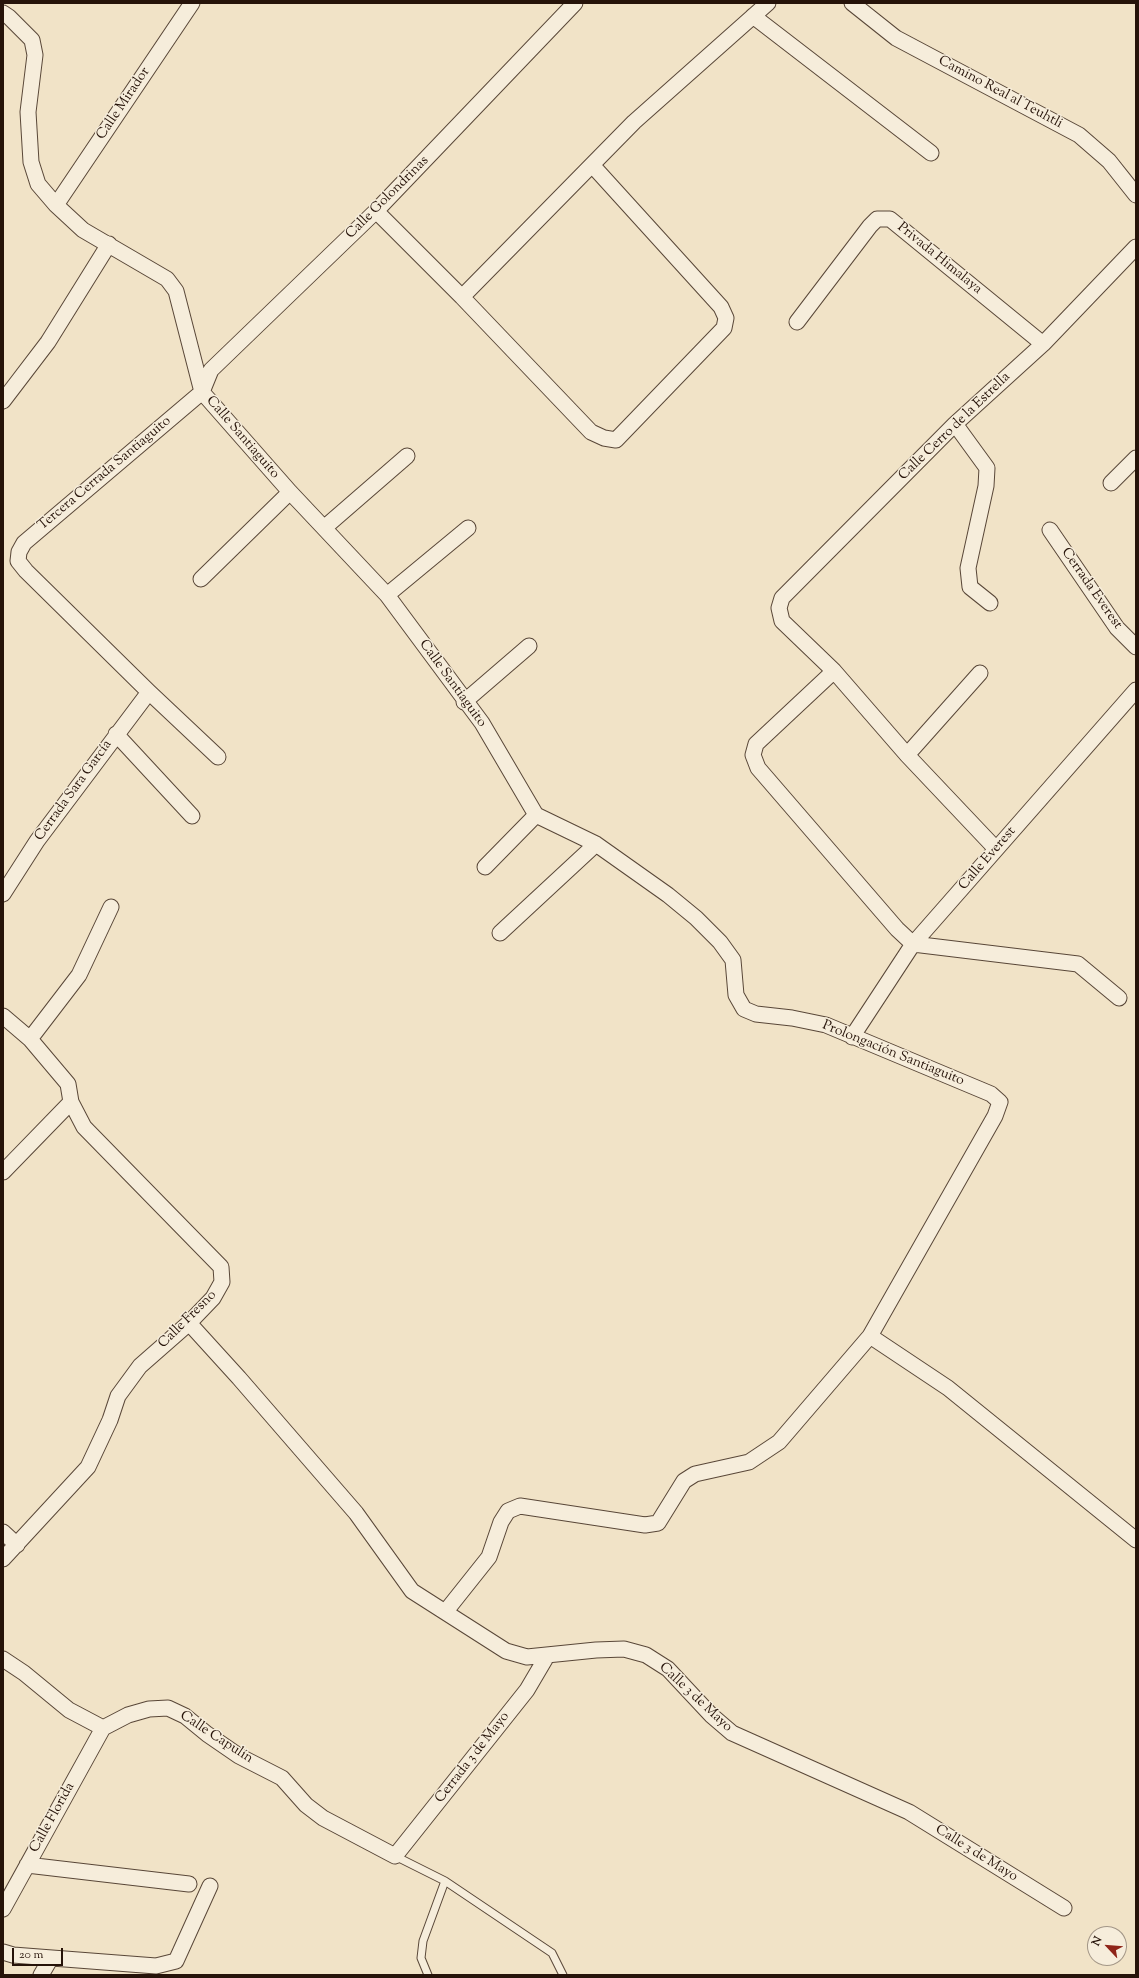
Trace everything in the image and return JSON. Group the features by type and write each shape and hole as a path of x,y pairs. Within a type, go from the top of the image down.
{"street":[{"name":"Calle Mirador","path":"56,205 192,3"},
{"name":"Calle Golondrinas","path":"202,392 211,370 376,211 575,3"},
{"path":"462,297 593,166 634,122 768,3"},
{"name":"Camino Real al Teuhtli","path":"852,3 896,38 1079,135 1110,161 1136,195"},
{"name":"Calle Santiaguito","path":"3,13 9,16 32,40 35,54 28,112 31,162 38,184 56,205 83,230 167,278 176,292 202,392 290,492 386,595 464,702 482,723 536,815"},
{"path":"753,16 931,153"},
{"path":"376,211 462,297 591,432 604,438 616,440 724,328 726,318 721,307 593,166"},
{"name":"Privada Himalaya","path":"797,322 870,226 877,219 890,219 1043,344"},
{"path":"3,401 48,342 109,244"},
{"name":"Calle Cerro de la Estrella","path":"834,671 782,621 779,608 782,598 955,424 1043,344 1136,247"},
{"name":"Tercera Cerrada Santiaguito","path":"149,692 18,561 18,552 24,543 202,392"},
{"path":"955,424 987,468 986,486 968,568 970,587 990,603"},
{"path":"324,528 407,456"},
{"path":"1111,483 1136,458"},
{"path":"201,579 290,492"},
{"path":"386,595 468,528"},
{"name":"Cerrada Everest","path":"1050,530 1117,628 1136,646"},
{"path":"464,702 529,646"},
{"path":"996,849 906,755 834,671 756,744 753,756 758,768 897,929 913,944 1078,964 1119,998"},
{"path":"906,755 980,672"},
{"name":"Calle Everest","path":"852,1037 913,944 1136,690"},
{"path":"149,692 218,757"},
{"name":"Cerrada Sara García","path":"3,894 37,841 149,692"},
{"path":"116,734 192,816"},
{"path":"485,867 536,815"},
{"name":"Prolongación Santiaguito","path":"536,815 596,844 668,895 696,918 720,942 732,960 736,995 744,1009 756,1014 792,1018 826,1025 991,1094 1000,1102 995,1116 870,1336"},
{"path":"500,933 596,844"},
{"path":"30,1039 79,975 111,907"},
{"name":"Calle Fresno","path":"3,1016 30,1039 68,1084 71,1102 84,1127 220,1267 222,1282 213,1298 189,1323 140,1366 118,1396 110,1420 88,1467 3,1559"},
{"path":"3,1172 71,1102"},
{"name":"Calle 3 de Mayo","path":"189,1323 239,1378 356,1513 412,1591 446,1611 506,1651 527,1657 596,1650 624,1649 646,1654 668,1669 711,1715 732,1733 909,1812 1064,1908"},
{"path":"446,1611 489,1557 501,1522 508,1511 520,1506 645,1525 658,1523 684,1481 695,1474 749,1462 779,1442 870,1336 948,1388 1136,1540"},
{"path":"3,1532 17,1545"},
{"name":"Cerrada 3 de Mayo","path":"395,1856 527,1690 547,1656"},
{"path":"3,1659 24,1673 69,1710 103,1728"},
{"name":"Calle Capulín","path":"103,1728 128,1715 149,1709 168,1708 185,1716 207,1734 239,1756 282,1778 306,1805 323,1818 395,1856"},
{"name":"Calle Florida","path":"3,1909 103,1728"},
{"path":"27,1865 189,1884"},
{"path":"3,1952 51,1958 156,1966 176,1961 210,1886"},
{"path":"41,1975 51,1958"}],"lane":[{"name":"Calle Capulín","path":"395,1856 445,1881 552,1953 563,1975"},
{"path":"428,1975 421,1958 423,1940 445,1881"}]}
